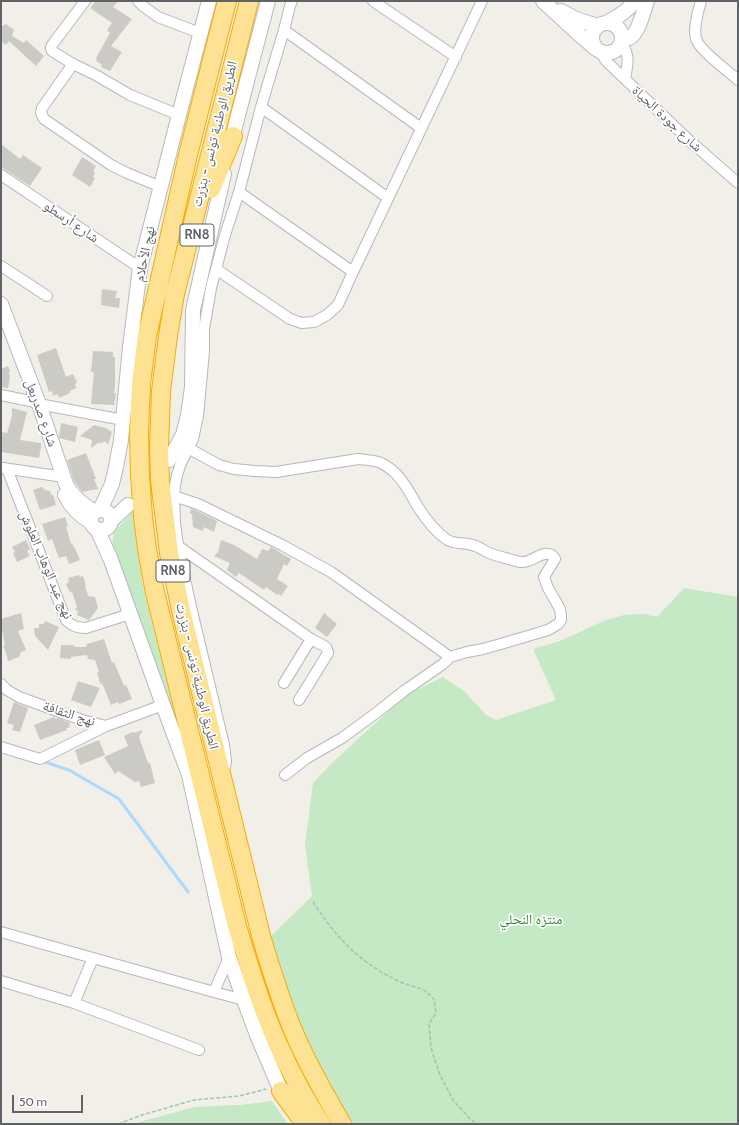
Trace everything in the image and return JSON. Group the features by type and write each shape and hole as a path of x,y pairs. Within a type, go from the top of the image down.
{"highway":[{"name":"الطريق الوطنية تونس - بنزرت","path":"227,1 188,155 147,336 141,384 139,432 142,517 146,549 154,588 237,926 254,980 278,1043 296,1081 321,1124"},
{"name":"الطريق الوطنية تونس - بنزرت","path":"249,1 175,294 161,391 159,450 160,481 172,567 182,616 261,936 272,972 295,1035 319,1084 342,1124"},
{"name":"RN8","path":"168,336 208,197 233,136"},
{"path":"279,1089 304,1124"}],"street":[{"path":"85,1 51,48 52,51 130,95 179,115"},
{"path":"138,1 158,17 200,32"},
{"name":"نهج الأحلام","path":"100,520 114,478 118,460 140,268 209,1"},
{"path":"169,460 183,435 188,415 192,387 193,310 233,136 268,1"},
{"path":"221,773 225,768 226,761 224,745 178,546 174,496 177,475 194,434 198,416 204,351 204,329 211,288 292,1"},
{"path":"373,1 456,56"},
{"path":"216,270 290,319 302,323 314,322 327,315 338,304 482,1"},
{"name":"شارع جودة الحياة","path":"543,1 599,51 606,61 625,80 690,141 738,183"},
{"path":"550,1 567,15 576,19 602,24 611,23 616,25 622,34 622,40 620,47 611,53 599,51 595,47 592,33 602,24 623,14 635,1"},
{"path":"622,40 629,38 635,32 647,1"},
{"path":"701,1 695,31 696,41 705,51 738,80"},
{"path":"284,30 421,128"},
{"path":"622,40 628,54 625,80"},
{"path":"73,64 42,108 41,113 44,119 111,165 161,187"},
{"path":"261,107 388,198"},
{"name":"شارع أرسطو","path":"1,175 140,268"},
{"path":"239,192 352,272"},
{"path":"1,266 47,296"},
{"name":"شارع صدربعل","path":"1,304 61,477 72,495 100,520"},
{"name":"شارع صدربعل","path":"1,322 34,402"},
{"path":"1,395 123,420"},
{"path":"188,448 219,466 255,471 276,472 358,459 381,463 391,469 400,478 419,508 447,539 454,542 473,545 490,554 521,562 546,553 552,555 555,559 544,577 548,588 560,609 561,620 558,624 548,630 483,650 467,652 450,657 443,664 404,691 342,738 307,758 285,775"},
{"path":"4,468 61,477"},
{"name":"نهج عبد الوهاب العلوش","path":"4,468 66,620 79,628 86,628 130,614"},
{"path":"174,496 198,504 282,545 331,572 450,657"},
{"path":"128,505 100,520 111,560 189,775 229,957 256,1035 279,1089"},
{"path":"178,546 311,639 324,645 328,650 328,653 299,700"},
{"path":"284,683 311,639"},
{"name":"نهج الثقافة","path":"1,684 7,690 19,697 82,720 106,726 163,705"},
{"path":"1,747 40,758 106,726"},
{"path":"1,932 244,1000"},
{"path":"214,992 229,957"},
{"path":"74,1003 93,958"},
{"path":"1,981 74,1003 199,1050"}],"path":[{"path":"313,902 327,924 366,962 396,980 425,991 434,999 436,1013 429,1024 431,1048 440,1075 453,1100 470,1119 478,1124"},
{"path":"118,1124 142,1115 194,1100 239,1096 279,1089"}],"green space":[{"path":"134,510 142,582 183,745 112,545 114,532"},
{"name":"منتزه النحلي","path":"684,588 738,597 738,1124 349,1124 299,1034 266,941 312,896 305,845 313,783 332,763 406,695 443,677 464,691 486,715 496,720 556,700 533,649 560,641 606,620 624,615 644,614 657,617"},
{"path":"272,1101 288,1124 135,1124 195,1107 240,1105"}],"building":[{"path":"96,1 118,1 113,7 132,19 111,46 122,52 110,71 101,67 102,65 96,61 96,58 110,33 107,30 112,23 90,8"},
{"path":"6,24 14,30 12,36 24,43 26,40 44,56 36,66 9,41 6,45 1,41 1,27"},
{"path":"1,144 20,159 23,155 42,168 30,186 1,167"},
{"path":"82,157 96,166 93,171 95,173 93,177 95,178 90,187 72,175"},
{"path":"102,289 117,291 115,298 120,298 119,308 101,305"},
{"path":"56,348 66,377 73,374 77,382 75,384 76,388 70,391 70,393 59,398 58,394 53,396 52,391 49,392 37,355"},
{"path":"93,351 113,352 113,357 115,357 114,393 116,393 114,405 91,404 94,372 91,372"},
{"path":"8,366 10,377 8,388 1,387 1,369"},
{"path":"12,408 27,412 20,440 41,443 39,458 1,452 1,432 7,433 12,416"},
{"path":"61,423 78,427 75,442 59,438"},
{"path":"94,425 106,428 112,432 108,445 105,441 98,443 91,448 92,440 80,436"},
{"path":"86,453 96,479 94,479 98,489 82,492 74,481 67,460"},
{"path":"42,487 45,490 50,491 56,505 40,510 33,490"},
{"path":"191,508 217,521 214,532 204,527 203,531 193,527 192,514 190,514"},
{"path":"65,517 71,544 72,543 75,548 80,560 69,564 66,556 59,558 52,539 48,541 42,524"},
{"path":"26,540 30,549 27,551 30,556 17,562 13,553 15,552 12,547"},
{"path":"221,540 234,545 257,559 262,549 268,551 271,547 291,559 287,566 284,564 277,579 288,586 281,596 279,594 277,595 266,587 264,590 239,573 236,577 227,570 230,563 214,556 218,552"},
{"path":"79,575 80,577 83,576 88,596 95,597 98,608 89,620 77,615 78,611 75,610 77,607 72,592 70,592 66,585 69,581 68,578"},
{"path":"21,613 24,629 18,631 26,650 21,652 19,657 8,661 3,646 5,645 1,619"},
{"path":"324,613 337,624 327,637 315,628"},
{"path":"45,621 59,627 48,650 35,636 34,628 39,628 39,624 44,624"},
{"path":"104,639 112,663 114,662 124,686 126,685 132,699 119,704 118,702 111,705 102,683 101,685 95,660 88,659 87,655 71,657 71,659 60,658 61,645 86,647 87,644"},
{"path":"78,681 100,688 91,707 71,700"},
{"path":"14,702 28,708 20,732 12,730 14,725 7,723"},
{"path":"54,717 70,723 70,727 66,728 67,730 40,740 34,725"},
{"path":"143,730 139,737 148,763 150,763 155,783 141,787 139,781 135,782 118,771 115,774 104,757 128,746 124,736 132,732 134,733"},
{"path":"99,740 105,755 80,765 75,750"}],"waterway":[{"path":"42,761 69,770 119,799 188,892"}]}
